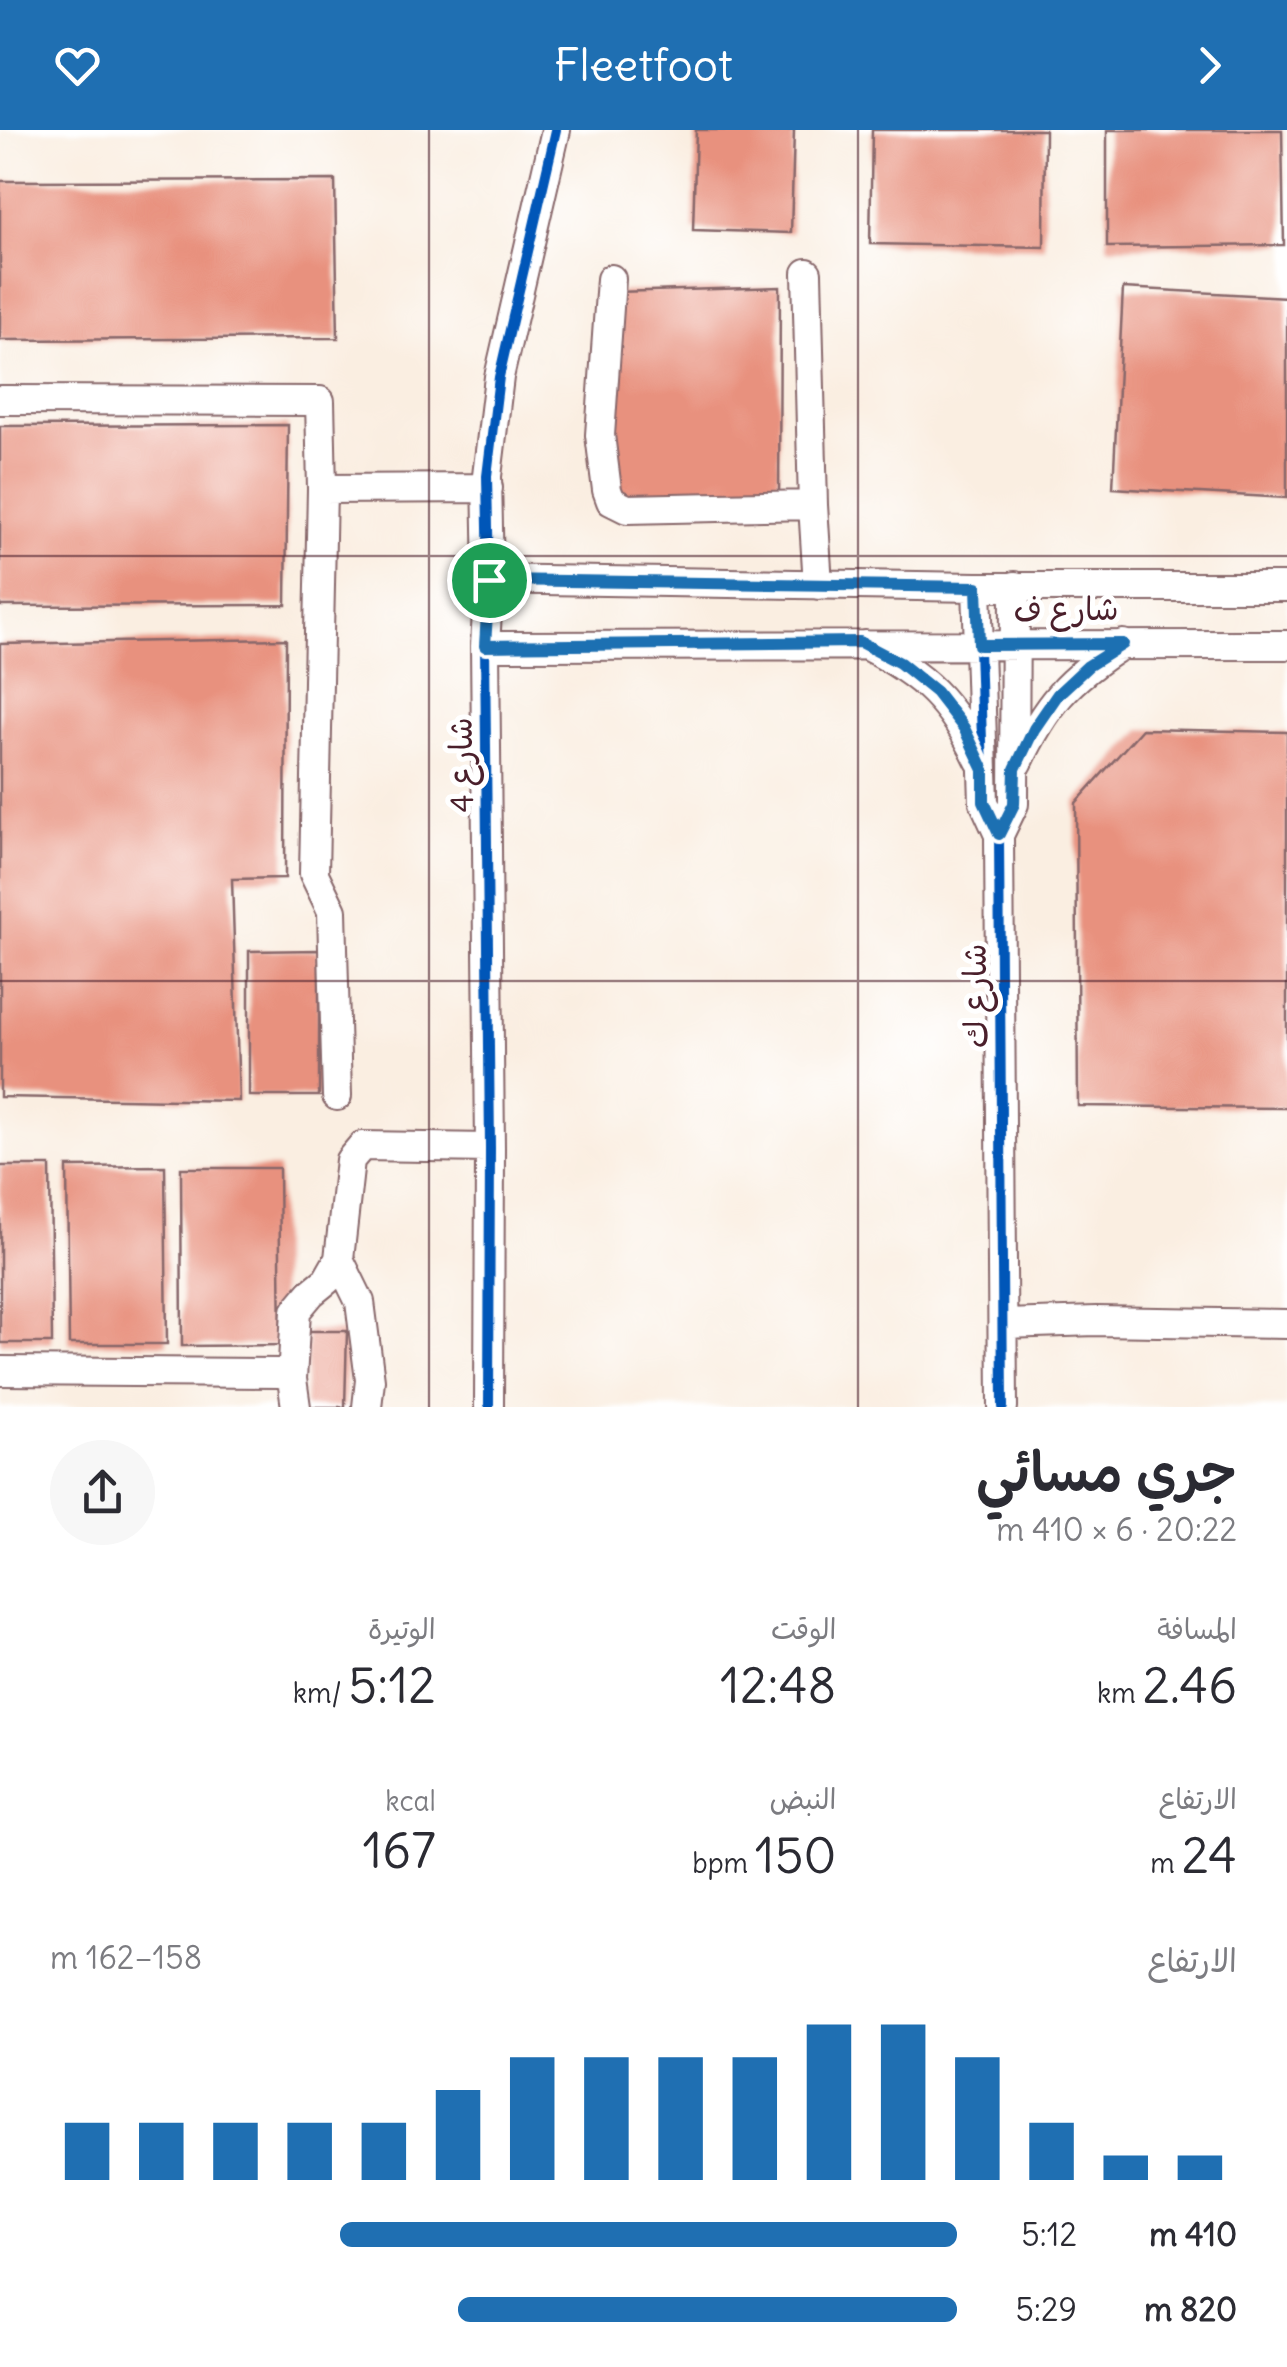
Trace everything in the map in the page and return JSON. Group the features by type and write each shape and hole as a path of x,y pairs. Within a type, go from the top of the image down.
{"street":[{"name":"شارع 4","path":"489,1407 485,646 488,488 500,377 556,130"},
{"path":"807,273 818,585"},
{"path":"610,278 600,435 611,501 627,509 813,505"},
{"path":"0,400 320,402 322,489 314,874 332,911 337,1096"},
{"path":"322,489 488,488"},
{"name":"شارع ف","path":"489,580 1287,587"},
{"name":"شارع ك","path":"999,834 1014,804 1015,586"},
{"name":"شارع ك","path":"977,587 984,802 999,834 1003,1407"},
{"path":"860,642 900,663 936,692 964,728 984,770"},
{"name":"شارع ف","path":"485,646 860,642 1287,645"},
{"path":"1015,769 1034,729 1058,694 1088,666 1123,644"},
{"path":"294,1393 296,1311 326,1280 339,1259 350,1160 362,1146 490,1148"},
{"path":"339,1259 360,1302 370,1380 367,1407"},
{"path":"1004,1324 1287,1324"},
{"path":"0,1371 282,1373 294,1393"}],"building":[{"path":"696,130 794,130 791,233 693,230"},
{"path":"872,130 1045,130 1044,247 870,244"},
{"path":"1107,130 1282,130 1284,245 1107,247"},
{"path":"335,180 338,338 0,340 0,181"},
{"path":"780,287 779,500 614,500 616,292"},
{"path":"1123,288 1287,297 1287,498 1113,488"},
{"path":"288,425 286,605 0,606 0,426"},
{"path":"286,639 285,878 232,879 239,1101 0,1097 0,644"},
{"path":"1142,729 1287,732 1287,1108 1078,1106 1076,803"},
{"path":"319,950 319,1096 249,1096 249,951"},
{"path":"0,1166 50,1166 52,1343 0,1343"},
{"path":"165,1166 167,1344 69,1344 67,1167"},
{"path":"181,1168 279,1168 281,1345 182,1346"},
{"path":"307,1331 347,1331 345,1407 305,1407"}],"cycle path":[{"path":"489,1407 487,476 499,377 556,130"},
{"path":"977,587 984,802 999,835 1003,1407"}],"route":[{"path":"489,580 977,587 979,645 1123,644 1088,666 1058,694 1034,729 1015,769 1014,804 999,834 984,802 984,770 964,728 936,692 900,663 860,642 485,646 489,580"}]}
